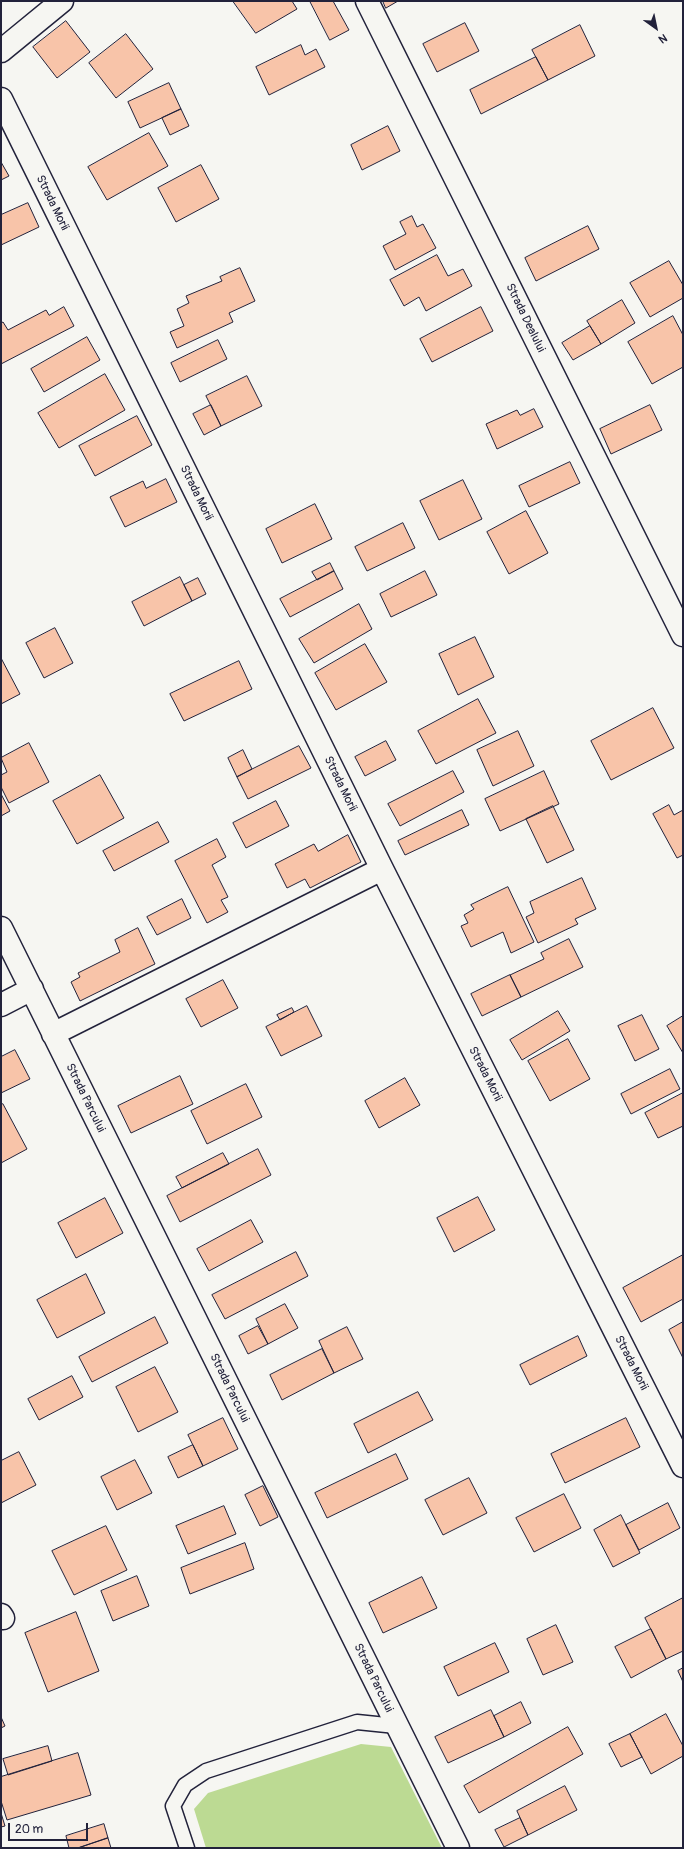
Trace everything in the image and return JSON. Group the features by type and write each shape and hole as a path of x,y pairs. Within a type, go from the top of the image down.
{"street":[{"path":"1,51 62,1"},
{"name":"Strada Dealului","path":"367,1 683,635"},
{"name":"Strada Morii","path":"1,99 382,869 683,1466"},
{"path":"53,1034 382,869"},
{"name":"Strada Parcului","path":"1,928 396,1726 458,1848"},
{"path":"1,1005 32,989"}],"lane":[{"path":"187,1848 173,1806 185,1785 206,1771 357,1722 396,1726"}],"green space":[{"path":"361,1744 391,1747 442,1848 206,1848 194,1809 208,1793"}],"building":[{"path":"233,1 292,1 297,9 256,33"},
{"path":"310,1 333,1 349,30 330,40"},
{"path":"383,1 398,1 386,8"},
{"path":"66,21 90,52 57,78 33,47"},
{"path":"465,23 479,51 437,72 423,44"},
{"path":"580,25 595,56 548,80 532,50"},
{"path":"126,34 153,69 116,98 89,63"},
{"path":"301,45 305,55 316,49 325,67 269,95 256,67"},
{"path":"536,57 548,80 481,114 470,90"},
{"path":"169,83 181,109 140,128 128,102"},
{"path":"181,109 189,126 170,135 162,118"},
{"path":"388,126 400,151 362,170 351,145"},
{"path":"149,133 168,166 107,200 88,167"},
{"path":"1,162 9,176 1,180"},
{"path":"201,165 219,199 176,222 158,188"},
{"path":"28,203 39,227 1,245 1,215"},
{"path":"412,216 417,227 423,224 436,248 395,270 383,246 406,234 400,222"},
{"path":"588,226 599,249 536,281 525,258"},
{"path":"437,255 448,276 463,269 472,286 426,311 419,297 404,306 390,280"},
{"path":"669,261 683,285 683,298 650,317 630,283"},
{"path":"240,268 255,301 229,313 233,322 177,348 170,332 184,326 177,309 189,303 186,296 222,281 220,277"},
{"path":"622,300 635,323 601,344 587,321"},
{"path":"64,307 74,326 1,364 1,323 3,322 8,330 46,310 49,315"},
{"path":"481,307 493,331 432,362 420,339"},
{"path":"673,316 683,335 683,367 652,384 628,342"},
{"path":"590,326 601,344 573,360 562,343"},
{"path":"87,337 100,360 44,392 31,369"},
{"path":"218,340 227,359 180,382 171,363"},
{"path":"105,374 125,410 59,448 38,413"},
{"path":"247,376 262,406 221,426 206,396"},
{"path":"211,405 221,426 204,435 193,414"},
{"path":"650,405 662,430 611,454 600,429"},
{"path":"534,409 543,427 497,449 486,424 517,410 520,415"},
{"path":"137,416 152,445 95,476 79,446"},
{"path":"570,462 580,483 529,507 519,486"},
{"path":"166,479 177,502 125,527 110,497 143,481 146,488"},
{"path":"463,480 482,519 439,540 420,501"},
{"path":"315,504 332,539 282,563 266,529"},
{"path":"526,511 548,553 509,574 487,532"},
{"path":"403,523 415,548 367,571 355,547"},
{"path":"330,563 334,571 317,580 312,572"},
{"path":"334,571 343,589 290,617 280,599"},
{"path":"425,571 437,595 391,617 380,594"},
{"path":"180,577 192,601 144,626 132,602"},
{"path":"198,578 206,594 192,601 184,585"},
{"path":"359,604 372,629 314,663 299,639"},
{"path":"55,628 73,663 44,678 26,643"},
{"path":"475,637 494,677 458,695 439,654"},
{"path":"365,644 387,682 336,710 315,673"},
{"path":"1,658 20,694 1,704"},
{"path":"239,661 252,689 184,721 170,694"},
{"path":"478,699 496,733 436,764 418,731"},
{"path":"653,708 674,748 611,780 591,741"},
{"path":"518,731 534,766 493,786 477,750"},
{"path":"386,741 396,760 365,776 355,757"},
{"path":"29,743 49,782 9,803 1,787 1,775 7,772 1,758"},
{"path":"299,746 311,768 248,799 237,777"},
{"path":"243,750 252,769 237,777 228,758"},
{"path":"453,771 464,792 400,826 388,804"},
{"path":"544,771 559,804 500,831 485,799"},
{"path":"100,775 124,818 77,844 53,801"},
{"path":"1,794 10,811 1,816"},
{"path":"276,801 289,826 246,848 233,823"},
{"path":"669,805 674,815 683,810 683,855 677,858 653,814"},
{"path":"553,806 574,850 547,863 526,819"},
{"path":"462,810 469,825 405,855 398,841"},
{"path":"158,822 169,842 114,871 103,851"},
{"path":"348,835 361,862 310,888 305,879 287,888 275,864 314,844 318,851"},
{"path":"217,839 226,857 212,865 228,897 221,900 228,912 207,923 175,861"},
{"path":"582,878 596,909 575,919 578,924 538,943 526,917 534,913 530,902"},
{"path":"508,887 534,942 511,953 503,932 471,947 461,926 468,923 464,915 474,909 471,905"},
{"path":"182,899 191,918 157,935 147,917"},
{"path":"138,928 155,964 80,1001 71,982 80,977 78,973 120,952 115,940"},
{"path":"569,939 583,967 521,997 510,975 544,959 541,953"},
{"path":"510,975 521,997 482,1016 471,994"},
{"path":"223,980 238,1008 201,1027 186,999"},
{"path":"307,1006 322,1036 281,1056 266,1027"},
{"path":"292,1008 294,1012 280,1020 277,1015"},
{"path":"558,1011 570,1031 522,1060 510,1040"},
{"path":"642,1015 659,1049 635,1061 618,1026"},
{"path":"683,1016 683,1053 667,1026"},
{"path":"568,1039 590,1079 550,1101 528,1061"},
{"path":"15,1050 30,1079 1,1093 1,1057"},
{"path":"670,1069 680,1089 631,1114 621,1094"},
{"path":"180,1076 193,1104 131,1133 118,1106"},
{"path":"405,1078 420,1105 379,1128 365,1101"},
{"path":"246,1084 262,1117 207,1144 191,1111"},
{"path":"683,1093 683,1126 658,1138 645,1113"},
{"path":"3,1104 27,1149 1,1163 1,1105"},
{"path":"258,1149 271,1175 180,1222 167,1196"},
{"path":"223,1153 229,1164 182,1188 176,1177"},
{"path":"478,1197 495,1230 454,1252 437,1218"},
{"path":"105,1198 123,1233 76,1258 58,1223"},
{"path":"251,1220 263,1242 209,1271 197,1249"},
{"path":"296,1252 308,1276 225,1319 212,1295"},
{"path":"683,1255 683,1299 641,1322 623,1288"},
{"path":"86,1274 105,1313 57,1338 37,1300"},
{"path":"285,1304 298,1328 268,1344 256,1319"},
{"path":"155,1317 168,1343 92,1382 79,1357"},
{"path":"683,1322 683,1358 669,1330"},
{"path":"258,1326 268,1344 248,1354 239,1336"},
{"path":"347,1327 363,1359 334,1373 319,1341"},
{"path":"578,1336 587,1356 530,1385 520,1365"},
{"path":"322,1349 334,1373 282,1400 270,1375"},
{"path":"155,1367 178,1412 138,1432 116,1387"},
{"path":"72,1376 83,1397 39,1420 28,1399"},
{"path":"418,1392 433,1420 368,1453 354,1424"},
{"path":"223,1418 238,1449 203,1466 188,1435"},
{"path":"626,1418 640,1447 565,1483 551,1454"},
{"path":"193,1445 203,1466 178,1478 168,1457"},
{"path":"19,1452 36,1485 1,1503 1,1461"},
{"path":"396,1454 408,1479 327,1518 315,1493"},
{"path":"135,1460 152,1493 117,1510 101,1477"},
{"path":"469,1478 487,1513 443,1535 425,1500"},
{"path":"263,1486 278,1517 260,1526 245,1495"},
{"path":"564,1494 581,1528 534,1552 516,1518"},
{"path":"668,1503 680,1528 639,1550 626,1525"},
{"path":"224,1506 236,1534 188,1554 176,1526"},
{"path":"621,1515 640,1553 613,1567 594,1530"},
{"path":"106,1526 127,1570 74,1595 52,1551"},
{"path":"245,1543 254,1569 190,1594 181,1568"},
{"path":"137,1576 149,1606 113,1621 101,1591"},
{"path":"422,1577 437,1608 383,1633 369,1603"},
{"path":"683,1598 683,1651 666,1659 645,1618"},
{"path":"76,1612 99,1671 48,1692 25,1633"},
{"path":"556,1625 573,1662 543,1675 527,1639"},
{"path":"651,1629 666,1659 631,1678 615,1647"},
{"path":"495,1643 509,1672 458,1696 444,1667"},
{"path":"683,1668 683,1682 678,1671"},
{"path":"521,1702 531,1723 504,1737 494,1716"},
{"path":"491,1710 504,1737 448,1763 435,1737"},
{"path":"666,1714 683,1746 683,1756 651,1774 630,1734"},
{"path":"1,1717 5,1726 1,1728"},
{"path":"568,1727 583,1754 479,1813 464,1786"},
{"path":"630,1734 642,1757 621,1767 609,1744"},
{"path":"48,1746 52,1761 8,1775 3,1759"},
{"path":"78,1753 91,1795 7,1820 1,1801 1,1777"},
{"path":"565,1786 577,1810 528,1835 517,1811"},
{"path":"1,1813 5,1826 1,1827"},
{"path":"520,1818 528,1835 504,1847 495,1830"},
{"path":"104,1824 108,1838 78,1848 69,1848 66,1836"},
{"path":"108,1838 111,1848 78,1848"}]}
